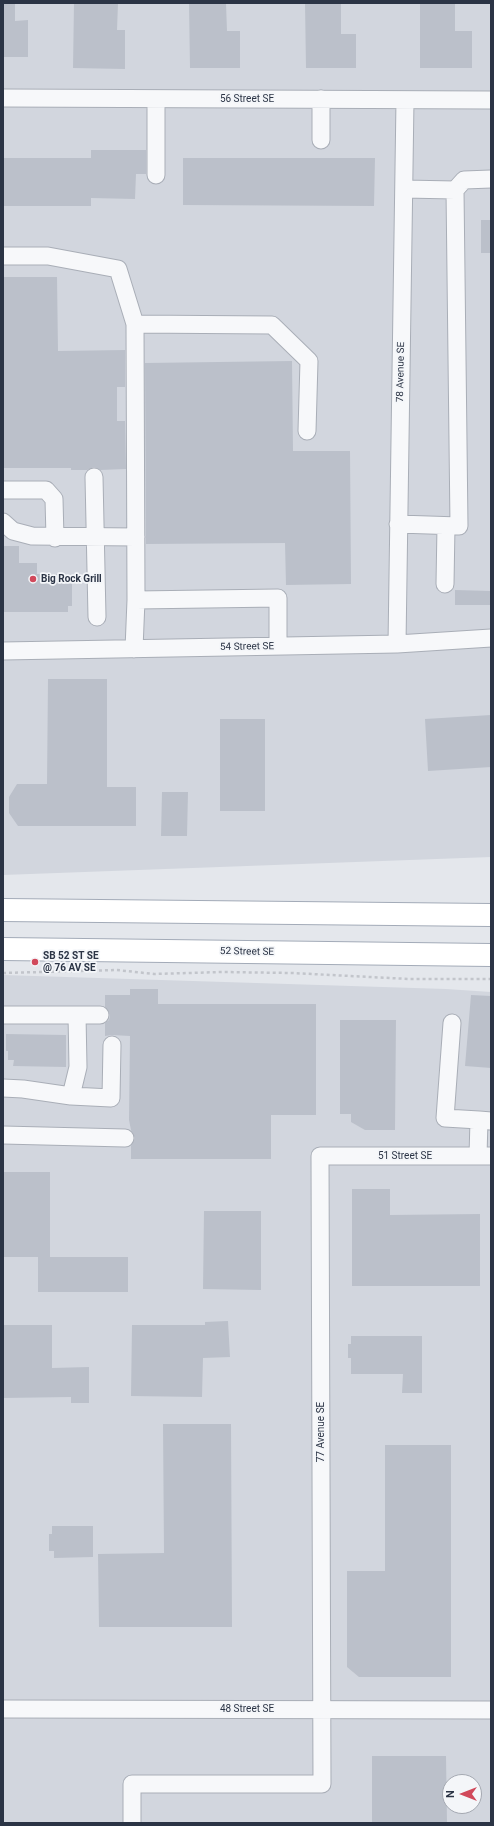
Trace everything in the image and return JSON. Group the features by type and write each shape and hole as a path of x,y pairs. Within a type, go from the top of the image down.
{"main road":[{"path":"3,910 491,915"},
{"name":"52 Street SE","path":"3,949 491,956"}],"street":[{"name":"56 Street SE","path":"3,98 491,100"},
{"path":"156,99 156,175"},
{"path":"321,100 321,140"},
{"name":"78 Avenue SE","path":"397,644 405,100"},
{"path":"398,524 459,526 455,190 464,180 491,179"},
{"path":"404,189 455,190"},
{"path":"3,256 48,256 118,269 135,324 136,600 134,649"},
{"path":"135,324 272,325 309,361 308,431"},
{"path":"94,477 97,617"},
{"path":"3,490 46,490 54,499 55,538"},
{"path":"3,522 13,531 32,536 55,538 136,537"},
{"path":"445,584 446,526"},
{"path":"136,600 278,598 278,646"},
{"name":"54 Street SE","path":"3,651 397,644 491,638"},
{"path":"3,1014 100,1015"},
{"path":"71,1096 78,1067 77,1015"},
{"path":"452,1023 445,1118 485,1120 484,1156"},
{"path":"3,1088 22,1089 71,1096 111,1098 112,1045"},
{"path":"3,1135 125,1138"},
{"name":"51 Street SE","path":"320,1156 484,1156"},
{"name":"77 Avenue SE","path":"132,1823 132,1784 322,1784 320,1156"},
{"name":"48 Street SE","path":"3,1709 491,1710"}],"path":[{"path":"3,973 117,970 154,974 285,973 410,978 491,979"}],"shaded area":[{"path":"3,3 491,3 491,857 3,875"},
{"path":"3,975 446,989 491,992 491,1823 3,1823"}],"building":[{"path":"3,3 15,3 15,21 28,20 28,57 3,57"},
{"path":"74,3 118,3 117,30 125,30 125,69 73,68"},
{"path":"189,3 226,3 227,31 240,31 240,68 190,68"},
{"path":"305,3 341,3 341,34 356,34 356,68 306,68"},
{"path":"420,3 455,3 455,31 472,31 472,68 420,68"},
{"path":"91,150 146,150 146,174 136,174 135,199 91,198 91,206 3,206 3,158 91,158"},
{"path":"183,158 375,158 374,206 183,205"},
{"path":"481,220 491,220 491,253 481,253"},
{"path":"3,277 57,277 58,351 125,350 125,387 117,387 117,421 125,421 126,469 100,470 94,467 87,470 71,470 71,468 3,468"},
{"path":"292,361 293,451 350,451 351,584 286,585 285,543 146,544 145,363"},
{"name":"Big Rock Grill","path":"3,546 19,546 19,563 37,563 37,574 63,574 63,584 72,584 72,606 68,606 68,612 3,612"},
{"path":"455,590 491,591 491,605 455,605"},
{"path":"48,679 107,679 107,787 136,787 136,826 18,826 9,813 9,797 17,784 47,784"},
{"path":"491,715 491,767 428,771 425,719"},
{"path":"220,719 265,719 265,811 220,811"},
{"path":"162,792 188,792 187,836 161,836"},
{"path":"130,989 158,989 158,1004 316,1004 316,1115 271,1115 271,1159 131,1159 131,1146 135,1138 131,1130 129,1120 130,1036 105,1036 105,1023 109,1020 110,1015 105,1007 105,995 130,995"},
{"path":"471,995 491,996 491,1068 465,1066"},
{"path":"340,1020 396,1020 395,1130 365,1130 351,1122 351,1114 340,1114"},
{"path":"6,1034 66,1035 66,1067 13,1066 14,1060 8,1060 8,1051 6,1051"},
{"path":"3,1172 50,1172 50,1257 128,1257 128,1292 38,1292 38,1257 3,1257"},
{"path":"352,1189 390,1189 390,1215 480,1214 480,1286 352,1286"},
{"path":"204,1211 261,1211 261,1290 203,1289"},
{"path":"228,1321 230,1357 203,1358 202,1397 131,1396 132,1325 205,1325 205,1322"},
{"path":"3,1325 52,1325 52,1368 89,1367 89,1403 71,1403 71,1397 3,1398"},
{"path":"351,1336 422,1336 422,1393 402,1393 403,1374 351,1374 351,1358 348,1358 348,1344 351,1344"},
{"path":"163,1424 231,1424 232,1627 99,1627 98,1554 164,1553"},
{"path":"385,1445 451,1445 451,1677 359,1677 347,1667 347,1571 385,1571"},
{"path":"52,1526 93,1526 93,1557 54,1558 54,1551 49,1551 49,1534 52,1534"},
{"path":"372,1756 446,1756 446,1774 442,1774 442,1814 447,1814 447,1823 372,1823"}],"place":[{"name":"Big Rock Grill","path":"33,579"},
{"name":"SB 52 ST SE @ 76 AV SE","path":"35,962"}]}
